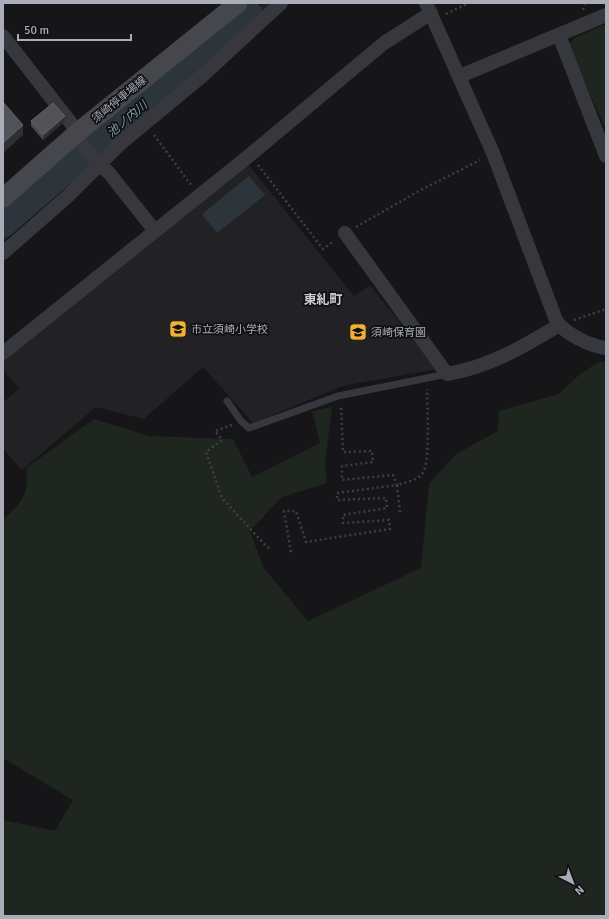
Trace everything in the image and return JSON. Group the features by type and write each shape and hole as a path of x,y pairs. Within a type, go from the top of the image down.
{"main road":[{"name":"須崎停車場線","path":"3,198 78,138 238,3"}],"street":[{"path":"3,253 68,196 98,162 202,76 281,3"},
{"path":"3,352 250,155 384,43 430,12 460,76 493,153 559,325 581,340 596,347 606,348"},
{"path":"460,76 606,15"},
{"path":"559,35 606,155"},
{"path":"3,36 78,138 155,231"},
{"path":"345,233 447,374 492,362 517,351 559,325"}],"lane":[{"path":"227,401 241,421 249,428 338,396 447,374"}],"path":[{"path":"430,12 469,3"},
{"path":"145,123 199,196"},
{"path":"250,155 323,249 345,233 419,191 493,153"},
{"path":"559,325 606,309"},
{"path":"291,552 284,511 296,511 306,542 390,529 389,520 343,523 343,515 387,508 386,498 337,500 337,493 397,485 416,479 423,474 428,462 427,379"},
{"path":"348,403 341,405 343,452 372,451 373,462 342,466 342,480 393,475 397,485 400,512"},
{"path":"241,421 215,432 222,440 206,452 222,498 270,549"}],"shaded area":[{"path":"264,3 272,3 203,70 100,153 98,153 89,142 88,138 185,62"},
{"path":"606,24 606,130 569,46 574,38"},
{"path":"70,151 82,165 82,170 3,242 3,206"},
{"name":"市立須崎小学校","path":"247,163 354,296 370,285 437,369 343,386 253,423 203,367 144,419 96,407 22,470 3,449 3,402 19,389 3,370 3,361 125,264"},
{"path":"249,176 265,195 217,233 202,214"},
{"path":"598,362 606,362 606,916 3,916 3,820 55,831 73,800 3,758 3,520 23,497 27,485 26,468 94,419 149,436 233,439 252,477 320,443 312,411 332,407 325,464 327,483 282,497 250,531 263,567 308,621 421,568 429,484 456,454 498,431 499,411 559,394 578,376"}],"building":[{"path":"3,102 23,125 3,143"},
{"path":"53,103 65,116 43,135 31,121"}],"waterway":[{"name":"池ノ内川","path":"3,224 128,116 250,15"}],"place":[{"name":"市立須崎小学校","path":"178,329"},
{"name":"須崎保育園","path":"358,332"}],"district":[{"name":"東糺町","path":"323,299"}]}
